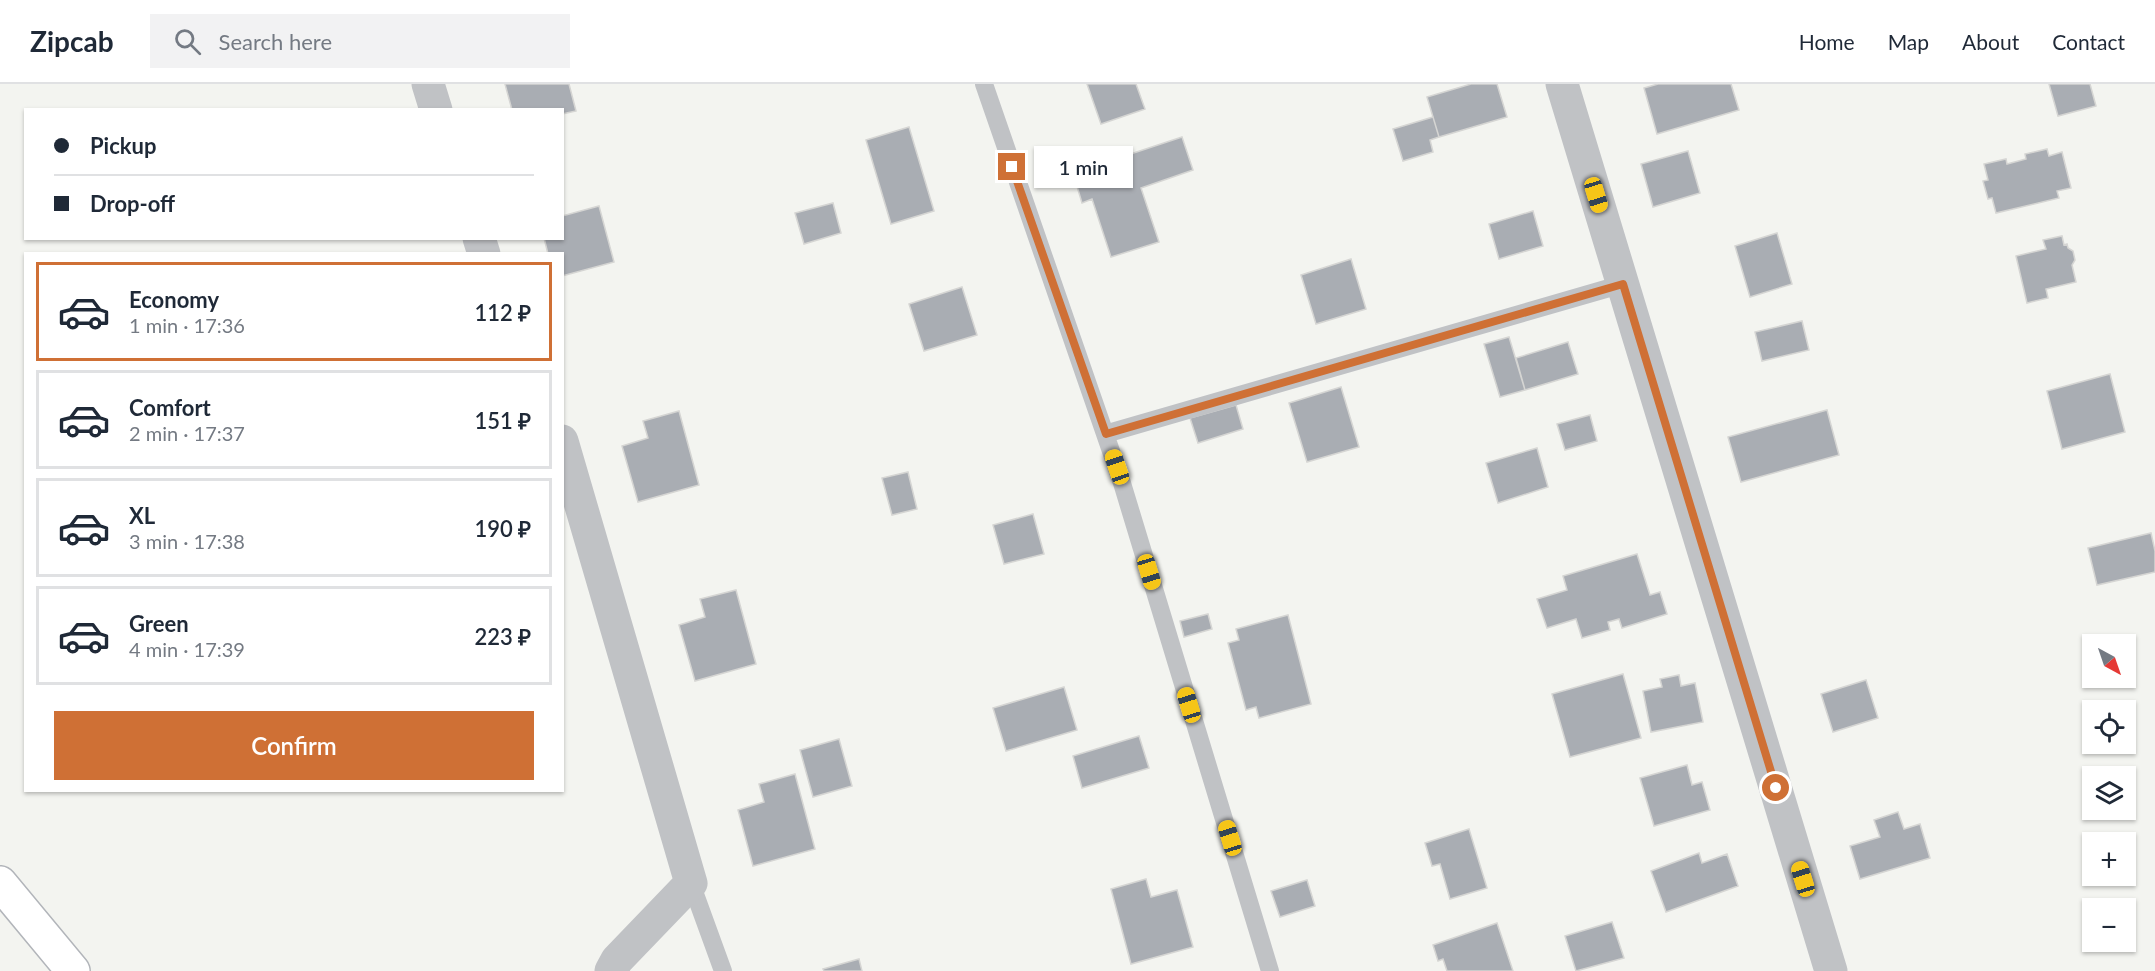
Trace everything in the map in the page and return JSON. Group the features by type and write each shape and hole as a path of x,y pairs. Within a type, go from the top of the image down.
{"main road":[{"path":"0,883 73,971"}],"street":[{"path":"428,84 435,108"},
{"path":"1562,84 1831,971"},
{"path":"564,448 691,883 617,960 611,971"}],"lane":[{"path":"984,84 1122,483 1270,971"},
{"path":"1106,434 1623,284"},
{"path":"691,883 723,971"}],"building":[{"path":"505,84 569,84 576,111 564,114 564,108 511,108"},
{"path":"1087,84 1136,84 1145,109 1101,124"},
{"path":"1471,84 1497,84 1507,117 1439,137 1427,97"},
{"path":"1658,84 1731,84 1739,110 1657,134 1644,88"},
{"path":"2049,84 2090,84 2096,106 2058,116"},
{"path":"1433,117 1439,137 1430,140 1433,152 1403,161 1393,129"},
{"path":"909,127 934,211 891,224 866,140"},
{"path":"1182,137 1193,170 1141,188 1159,242 1111,257 1092,199 1082,203 1073,173"},
{"path":"2047,149 2049,156 2062,152 2071,188 2057,191 2059,198 1996,213 1992,198 1988,199 1983,181 1988,180 1984,164 2006,159 2007,164 2026,159 2025,154"},
{"path":"1688,151 1700,193 1653,207 1641,164"},
{"path":"833,203 841,233 804,244 795,213"},
{"path":"599,206 614,262 564,275 564,252 548,252 544,240 564,240 564,215"},
{"path":"1533,211 1543,246 1499,259 1489,224"},
{"path":"1777,233 1792,284 1750,297 1735,246"},
{"path":"2062,236 2064,245 2067,244 2068,248 2073,251 2075,260 2072,265 2076,282 2046,289 2048,298 2027,303 2016,256 2046,249 2043,240"},
{"path":"1351,259 1366,309 1316,324 1301,275"},
{"path":"962,287 977,335 924,351 909,304"},
{"path":"1802,321 1809,350 1762,361 1755,332"},
{"path":"1509,337 1525,390 1500,397 1484,344"},
{"path":"1568,342 1578,374 1525,390 1516,358"},
{"path":"2110,374 2125,432 2062,449 2047,391"},
{"path":"1341,387 1359,447 1307,462 1289,403"},
{"path":"1236,405 1243,429 1198,443 1190,418"},
{"path":"1827,410 1839,455 1741,482 1728,437"},
{"path":"679,411 699,485 638,502 622,446 648,438 643,421"},
{"path":"1590,415 1597,441 1565,450 1557,424"},
{"path":"1537,448 1548,487 1498,503 1486,463"},
{"path":"908,472 917,509 892,515 882,478"},
{"path":"1033,514 1044,554 1004,564 993,525"},
{"path":"2151,533 2155,551 2155,572 2097,585 2088,548"},
{"path":"1637,554 1650,595 1660,592 1667,614 1622,628 1619,619 1608,622 1610,630 1582,638 1576,619 1547,628 1537,599 1567,590 1563,576"},
{"path":"736,590 756,664 695,681 679,625 705,617 700,599"},
{"path":"1208,614 1212,629 1184,637 1180,621"},
{"path":"1288,615 1311,704 1259,718 1256,707 1246,710 1228,643 1239,640 1236,629"},
{"path":"1623,674 1641,738 1570,757 1552,694"},
{"path":"1679,675 1681,686 1695,683 1703,722 1651,732 1643,691 1662,687 1660,679"},
{"path":"1866,680 1878,718 1833,732 1821,694"},
{"path":"1064,687 1077,730 1006,751 993,708"},
{"path":"1139,736 1149,768 1082,788 1073,756"},
{"path":"839,739 852,786 813,797 800,750"},
{"path":"1687,765 1692,785 1702,782 1710,810 1654,826 1640,778"},
{"path":"795,774 815,849 753,866 738,810 764,802 759,784"},
{"path":"1898,812 1904,829 1920,824 1930,858 1860,879 1850,846 1880,837 1874,820"},
{"path":"1469,829 1487,888 1450,899 1440,864 1432,866 1425,843"},
{"path":"1699,853 1702,863 1727,854 1738,886 1666,912 1651,871"},
{"path":"1146,879 1151,897 1177,890 1193,947 1131,964 1111,889"},
{"path":"1307,880 1315,906 1280,917 1271,891"},
{"path":"1612,922 1624,958 1576,971 1565,936"},
{"path":"1497,923 1513,971 1447,971 1443,959 1438,961 1433,945"},
{"path":"859,959 862,971 824,971 823,969"}],"route":[{"path":"1012,167 1106,434 1623,284 1776,788"}]}
